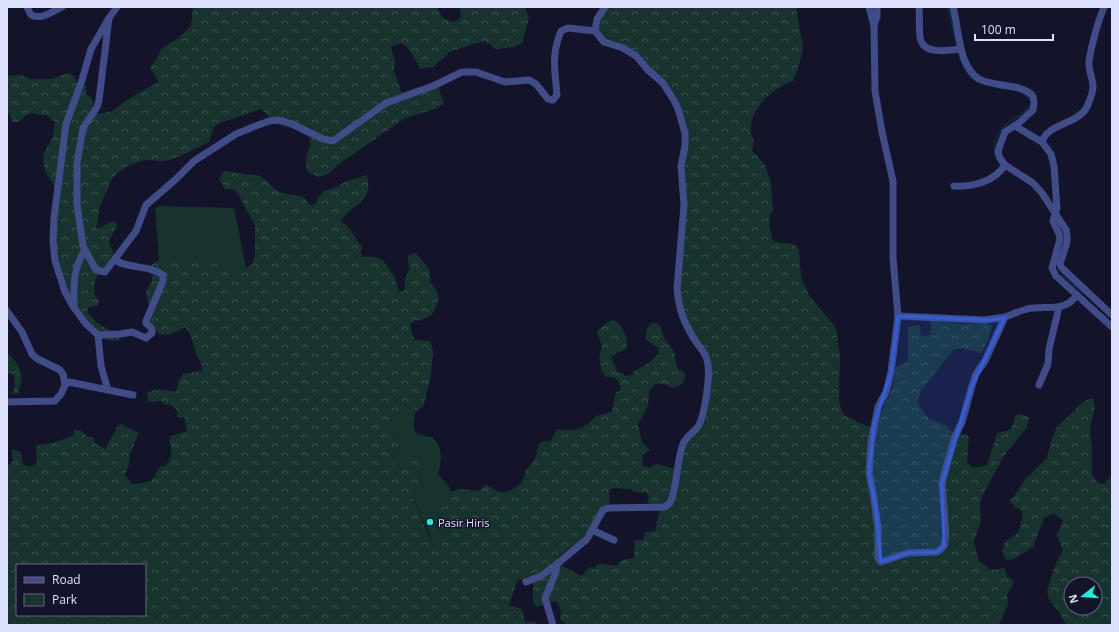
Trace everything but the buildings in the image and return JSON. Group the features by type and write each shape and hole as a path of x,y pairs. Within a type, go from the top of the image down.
{"street":[{"path":"27,7 31,15 39,17 48,15 62,7"},
{"path":"108,390 101,366 98,335 86,324 74,308 65,292 55,261 53,241 57,197 68,115 82,80 91,49 117,7"},
{"path":"594,31 597,19 605,7"},
{"path":"869,7 874,25 875,91 893,181 893,258 898,316 891,372 886,392 878,407 871,443 869,472 878,527 878,558 881,562 908,553 937,552 944,546 946,535 942,483 954,439 962,422 976,374 985,360 1006,317"},
{"path":"874,25 877,17 877,7"},
{"path":"919,7 920,35 924,46 931,49 959,49"},
{"path":"953,7 959,49 968,68 978,78 1000,85 1018,88 1032,95 1034,100 1033,110 1015,126 1005,132 998,152 1003,168 1033,183 1042,193 1055,216 1066,230 1068,236 1060,264 1061,267 1112,315"},
{"path":"1042,142 1045,135 1051,130 1080,116 1086,108 1093,89 1090,60 1104,7"},
{"path":"109,18 99,100 97,107 83,128 77,163 77,205 82,242 96,270 101,272 105,272 136,231 146,205 194,161 236,134 253,127 279,120 292,124 323,140 333,141 386,102 433,86 462,72 476,72 506,82 529,80 536,84 548,99 553,100 557,95 554,53 561,31 568,28 594,31 604,42 623,48 636,56 648,70 663,83 675,102 685,133 685,146 681,166 684,205 677,288 682,317 695,340 703,350 707,360 709,372 703,414 698,426 683,444 670,503 664,507 606,508 603,510 587,539 551,570 526,582"},
{"path":"1015,126 1042,142 1051,154 1054,166 1056,196 1055,216 1060,239 1052,268 1056,276 1112,327"},
{"path":"954,186 975,185 997,175 1003,168"},
{"path":"74,308 74,276 78,261 85,250"},
{"path":"98,335 132,332 146,338 152,333 152,329 146,321 163,281 163,275 149,268 123,265 115,260"},
{"path":"898,316 985,320 1006,317 1027,309 1059,307 1074,300 1077,295"},
{"path":"1039,385 1048,364 1049,348 1059,307"},
{"path":"7,311 22,332 32,354 36,358 60,370 63,374 65,385 59,397 55,401 7,402"},
{"path":"65,385 67,383 72,383 133,395"},
{"path":"592,530 614,540"},
{"path":"554,625 546,598 556,572 557,564"}],"highlighted area":[{"path":"898,316 992,320 1005,317 972,386 942,483 944,546 937,552 908,553 881,562 876,510 869,473 874,424 891,372"}],"green space":[{"path":"193,7 437,7 443,17 454,22 461,17 460,7 527,7 526,9 529,19 522,43 514,47 496,49 484,41 451,51 433,67 420,69 412,54 404,44 398,43 391,47 395,62 394,71 402,93 418,87 430,89 438,86 444,104 432,110 405,118 339,164 328,174 319,177 308,172 306,158 311,145 308,136 294,129 277,124 261,109 220,123 214,127 209,142 184,154 166,161 147,160 138,162 118,172 112,179 100,206 96,229 114,221 117,225 109,241 114,254 95,280 94,293 99,302 98,306 89,307 87,311 90,316 101,326 120,334 120,339 117,341 96,337 78,317 53,258 56,193 52,182 46,173 43,161 44,153 53,137 55,122 48,116 29,113 18,122 13,122 7,109 7,76 21,75 30,79 50,79 69,73 74,76 77,82 86,86 86,94 93,100 92,106 99,114 112,111 133,96 159,82 150,68 161,49 178,38 191,26"},
{"path":"607,7 796,7 803,48 793,81 785,84 764,100 758,107 751,123 751,133 754,141 752,150 765,165 771,183 773,210 770,214 769,224 772,239 775,242 792,244 797,247 799,251 801,277 809,295 836,328 840,355 839,399 841,409 844,415 870,427 877,425 892,390 896,367 908,361 908,327 919,325 921,336 930,335 931,321 966,324 988,323 992,326 991,333 981,353 962,348 953,350 921,391 918,401 919,406 930,420 948,427 952,432 969,436 967,462 973,468 987,465 997,433 1012,428 1015,416 1020,414 1029,417 1027,427 1004,456 982,496 980,503 981,520 974,542 979,561 991,570 1005,568 1007,577 1011,578 1014,583 1007,594 1008,604 999,625 567,625 560,620 561,610 556,601 537,607 533,602 533,583 519,579 509,606 522,609 525,622 535,622 536,625 7,625 7,465 13,461 11,449 21,452 23,464 31,466 37,464 36,447 38,445 53,443 73,436 74,430 81,430 87,437 93,437 95,443 105,449 118,426 121,424 139,433 130,454 129,464 125,475 132,484 138,484 152,479 161,466 165,466 171,454 169,441 171,436 187,431 184,417 177,417 178,412 175,408 169,404 166,405 161,401 151,402 148,400 147,393 157,390 175,392 181,376 183,374 202,371 201,364 185,327 171,334 160,335 147,317 149,306 146,292 152,281 151,265 159,260 202,262 245,268 252,264 255,255 255,225 235,190 225,189 219,179 224,171 260,176 280,192 305,198 310,205 316,204 317,199 324,191 367,175 368,192 361,202 341,221 349,228 362,247 362,257 374,257 383,260 394,276 399,291 403,292 405,288 405,279 409,270 408,257 411,254 416,253 428,268 430,272 430,282 436,289 439,298 434,312 430,316 422,320 413,321 410,325 412,335 415,340 429,341 432,345 433,354 430,381 424,405 415,412 413,404 408,403 392,418 390,423 397,435 400,450 393,456 392,463 399,465 406,470 410,467 410,462 414,460 418,462 420,467 421,486 413,498 434,548 438,548 445,541 440,524 439,509 450,492 460,489 478,491 486,485 500,492 511,490 518,486 523,480 527,468 533,463 540,443 542,441 550,442 557,429 576,430 584,427 597,416 612,411 616,392 621,388 617,379 613,377 606,377 601,369 599,358 602,345 597,333 607,323 614,320 626,336 627,344 627,348 611,356 617,372 623,373 625,376 633,375 633,372 650,362 659,353 658,348 646,340 647,331 651,323 656,323 660,326 665,340 674,351 677,368 685,373 682,383 673,388 664,384 655,384 649,391 648,406 638,424 642,442 650,450 642,455 643,466 650,468 656,464 680,470 685,445 700,428 711,372 697,339 684,316 680,288 686,205 684,176 685,125 650,69 605,40 597,30 597,25","holes":["614,488 631,489 634,492 647,493 649,497 647,503 659,505 660,509 655,531 645,532 643,540 635,540 634,558 621,560 617,566 601,564 597,565 595,569 590,567 581,576 561,565 557,560 558,557 576,544 585,535 601,509 610,503 609,490"]},
{"path":"159,206 234,208 246,268 205,263 159,260 155,208"},
{"path":"7,353 16,362 20,371 21,381 18,393 12,394 15,386 14,375 7,373"},
{"path":"1093,398 1095,408 1090,427 1092,475 1098,483 1104,484 1112,475 1112,625 1066,625 1059,612 1049,600 1047,590 1056,563 1063,550 1057,535 1063,520 1053,513 1044,518 1033,547 1014,559 1006,560 1002,551 1005,542 1018,533 1023,514 1021,510 1016,508 1009,500 1013,498 1025,479 1047,458 1051,441 1057,427 1084,401"},
{"path":"408,403 413,403 415,410 414,426 417,433 432,437 439,447 441,458 439,475 450,488 449,495 439,509 440,524 446,541 438,548 434,548 413,498 421,486 420,467 410,467 406,470 399,465 391,463 393,456 400,450 397,435 390,423 392,418"}],"waterway":[{"path":"948,7 957,47"},
{"path":"958,52 967,73 977,82"},
{"path":"998,88 1014,90"},
{"path":"1023,93 1030,100"},
{"path":"1001,166 994,150 994,144 997,137 1003,127 1022,114 1030,106"},
{"path":"1060,270 1064,277 1087,296"}],"place":[{"name":"Pasir Hiris","path":"430,522"}]}
